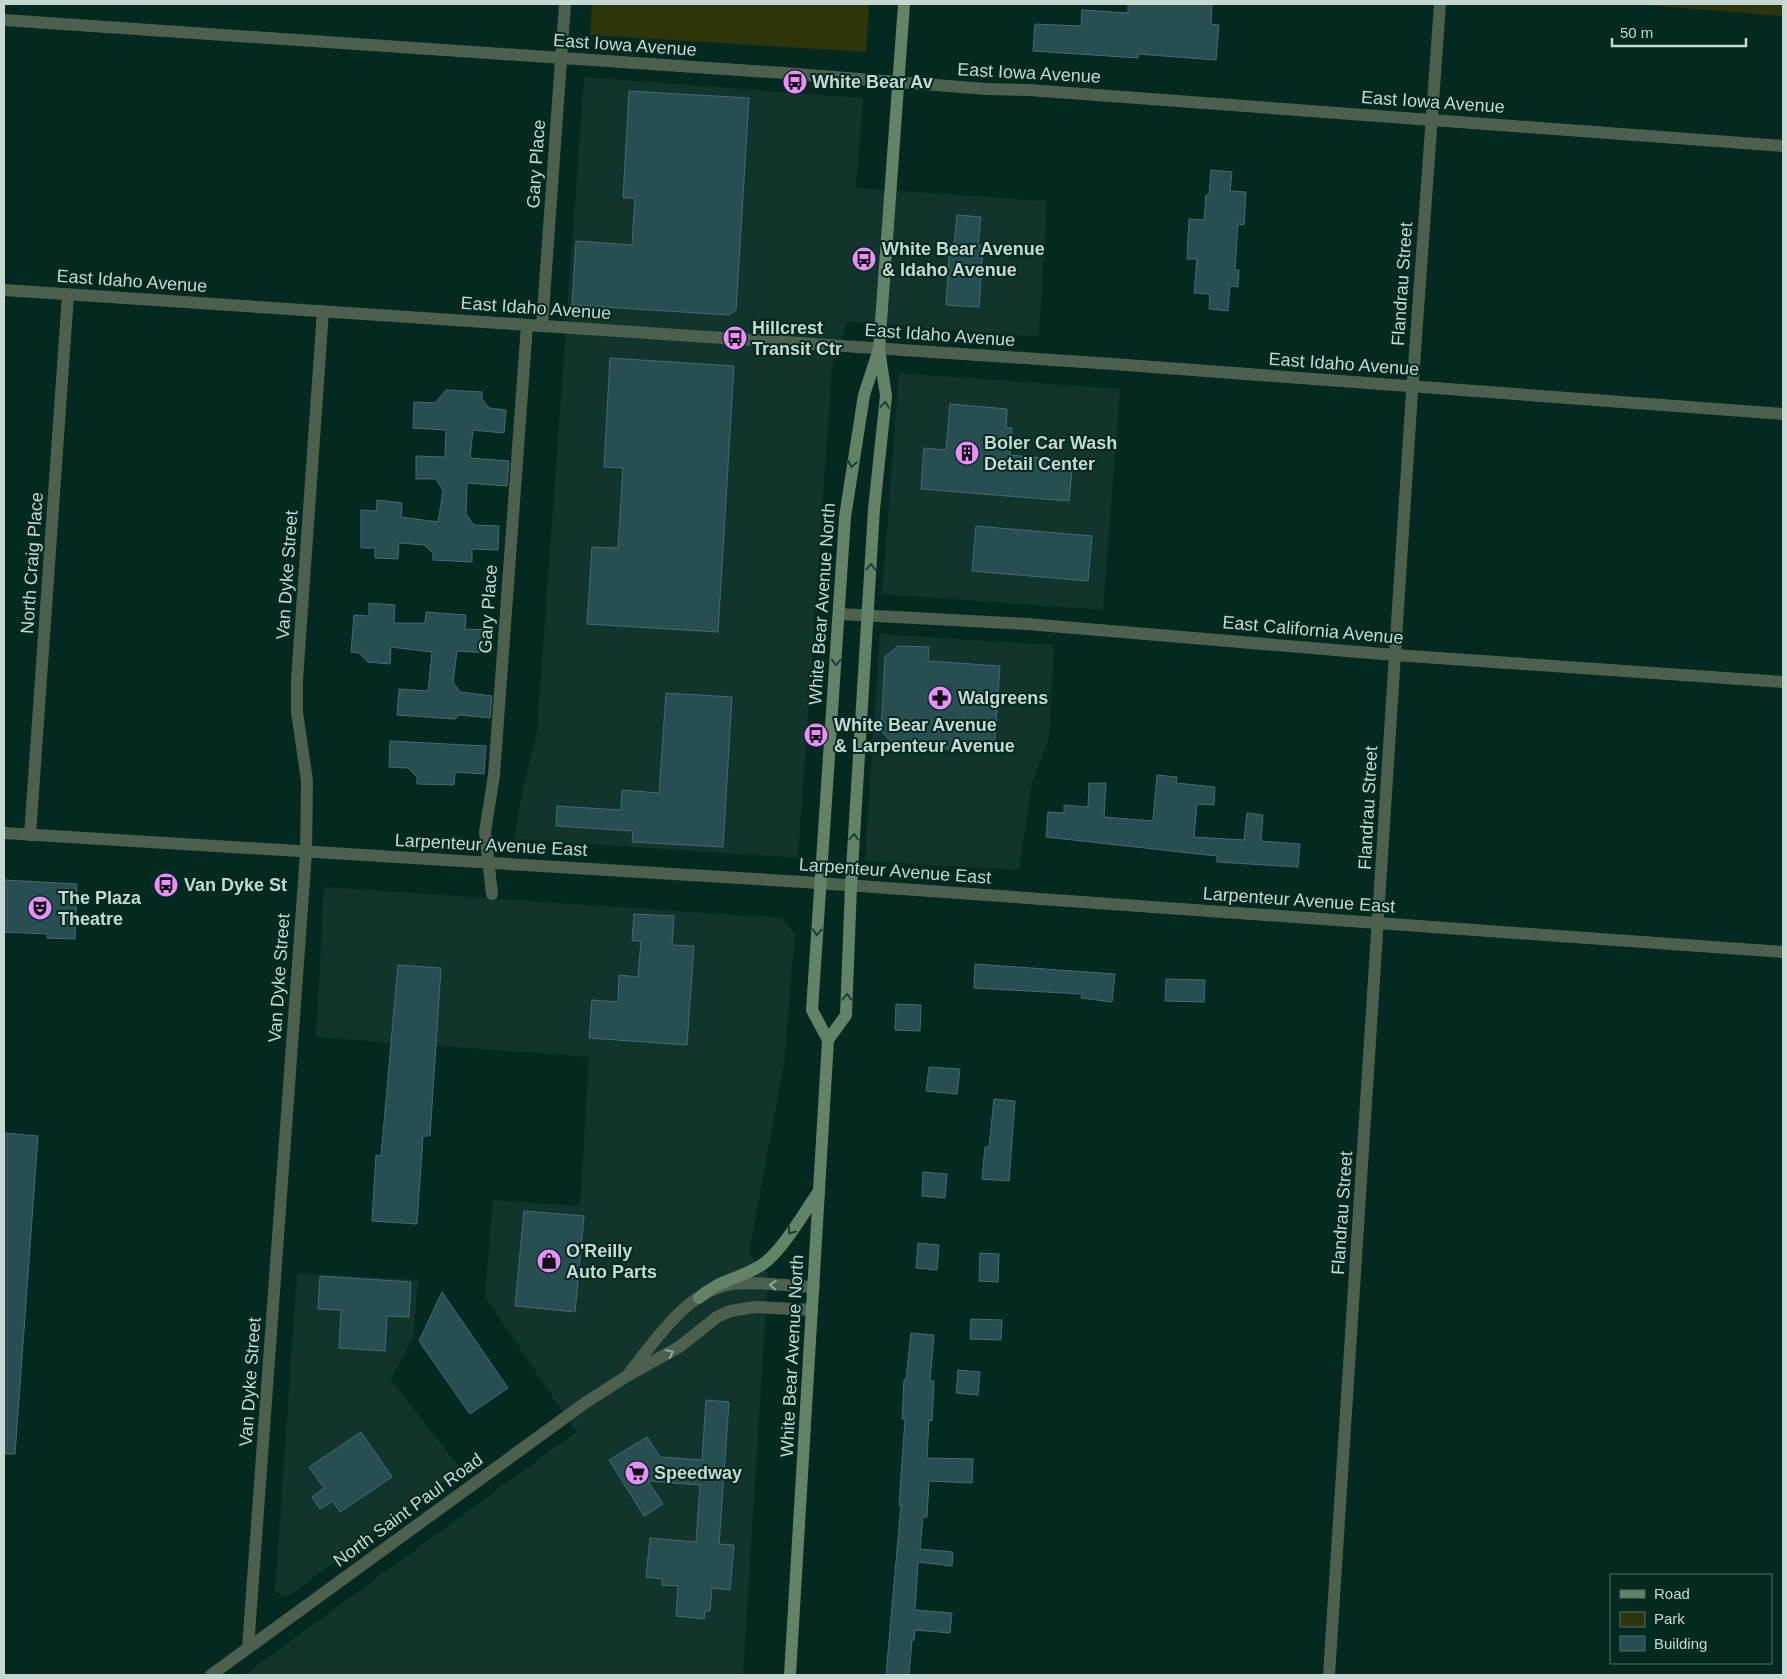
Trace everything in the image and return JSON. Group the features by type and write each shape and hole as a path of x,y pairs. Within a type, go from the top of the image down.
{"main road":[{"name":"White Bear Avenue North","path":"828,1040 846,1015 851,886 874,509 886,396 879,349 904,4"},
{"name":"White Bear Avenue North","path":"790,1675 828,1040 812,1010 820,884 846,517 852,465 864,395 879,349"},
{"path":"699,1298 715,1284 746,1274 768,1260 819,1191"}],"street":[{"name":"Gary Place","path":"542,326 565,4"},
{"name":"Flandrau Street","path":"1329,1675 1379,924 1412,386 1440,4"},
{"name":"East Iowa Avenue","path":"4,20 1783,146"},
{"name":"East Idaho Avenue","path":"4,290 1412,386 1783,414"},
{"name":"North Craig Place","path":"30,835 68,295"},
{"name":"Van Dyke Street","path":"248,1648 306,853 307,781 296,712 297,680 323,312"},
{"name":"Gary Place","path":"492,894 485,832 494,775 527,325"},
{"name":"East California Avenue","path":"839,614 1027,624 1395,655 1783,682"},
{"name":"Larpenteur Avenue East","path":"4,833 851,886 1783,952"},
{"name":"North Saint Paul Road","path":"627,1376 661,1333 699,1298 717,1288 732,1284 814,1287"},
{"name":"North Saint Paul Road","path":"211,1675 585,1403 627,1376 679,1348 717,1317 735,1309 755,1307 812,1310"}],"shaded area":[{"path":"584,77 863,98 856,188 1047,201 1039,337 847,322 832,368 798,858 514,839 523,788 537,732"},
{"path":"899,373 1120,389 1103,610 882,594"},
{"path":"880,634 1054,645 1049,739 1032,783 1019,870 865,861"},
{"path":"324,887 783,918 795,935 784,1064 749,1253 768,1274 743,1675 244,1675 576,1432 485,1296 493,1200 580,1206 589,1057 316,1037"},
{"path":"297,1273 418,1280 413,1337 391,1380 461,1469 287,1597 275,1592"}],"green space":[{"path":"592,4 869,4 866,52 590,35"},
{"path":"1632,4 1783,4 1783,16"}],"building":[{"path":"1128,4 1212,4 1211,24 1219,25 1216,60 1138,54 1138,58 1033,51 1035,24 1081,26 1082,10 1128,13"},
{"path":"629,91 749,98 736,310 729,315 572,305 576,241 632,245 635,198 623,198"},
{"path":"1211,170 1232,172 1230,191 1246,192 1244,225 1238,224 1235,270 1239,270 1238,287 1230,286 1228,311 1209,309 1210,294 1194,293 1197,259 1187,259 1189,219 1204,220"},
{"path":"957,215 981,217 978,246 983,246 979,307 946,305 949,256 953,256"},
{"path":"610,358 734,366 718,632 587,624 592,547 618,548 623,468 604,467"},
{"path":"446,390 482,392 482,399 489,408 506,410 504,433 473,430 470,458 509,461 507,486 467,483 466,514 474,525 499,526 498,550 472,549 472,562 433,560 433,553 424,545 399,543 398,559 375,558 375,548 361,548 361,510 376,511 377,500 402,503 401,517 438,522 443,491 436,479 416,479 416,456 445,457 446,430 413,428 414,402 435,403"},
{"name":"Boler Car Wash Detail Center","path":"950,404 1007,409 1006,428 1012,428 1010,455 1073,461 1069,501 921,489 924,448 946,450"},
{"path":"976,526 1092,536 1088,581 972,571"},
{"path":"369,603 395,605 394,623 425,623 426,612 466,615 465,629 492,630 491,653 457,651 453,682 460,692 492,696 490,718 459,715 455,719 397,715 399,689 428,691 432,652 391,647 390,664 368,662 359,653 351,652 354,615 369,616"},
{"name":"Walgreens","path":"898,646 929,647 928,661 1000,666 994,752 895,746 881,731 885,657"},
{"path":"666,693 732,697 723,847 632,842 633,831 556,826 557,806 621,810 622,790 659,793"},
{"path":"390,741 486,746 484,774 455,772 454,785 417,784 417,777 408,768 389,767"},
{"path":"1157,775 1177,777 1176,783 1215,787 1214,805 1197,804 1194,837 1244,840 1247,813 1263,815 1261,841 1300,844 1298,867 1217,862 1217,856 1046,837 1048,812 1064,813 1064,805 1088,807 1089,783 1106,783 1104,817 1153,821"},
{"name":"The Plaza Theatre","path":"4,880 77,884 75,939 47,938 48,934 4,932"},
{"path":"634,914 674,916 672,945 694,946 687,1045 589,1038 592,1000 618,1002 619,975 638,977 641,941 632,941"},
{"path":"975,964 1115,974 1112,1002 1081,998 1082,994 974,988"},
{"path":"398,965 441,968 430,1136 423,1136 417,1224 372,1221 376,1155 381,1156"},
{"path":"1166,979 1205,980 1204,1002 1165,1001"},
{"path":"896,1004 921,1005 920,1031 895,1030"},
{"path":"929,1067 960,1069 957,1094 926,1091"},
{"path":"994,1099 1015,1101 1009,1181 982,1179 985,1147 989,1147"},
{"path":"4,1133 38,1136 15,1454 4,1454"},
{"path":"923,1172 947,1174 945,1198 922,1196"},
{"name":"O'Reilly Auto Parts","path":"524,1211 584,1216 575,1312 515,1306"},
{"path":"918,1243 939,1245 937,1270 916,1268"},
{"path":"980,1253 999,1254 998,1282 979,1281"},
{"path":"320,1276 411,1282 409,1317 387,1316 385,1351 339,1348 341,1310 318,1309"},
{"path":"442,1292 508,1388 470,1414 419,1341"},
{"path":"971,1319 1002,1320 1001,1340 970,1339"},
{"path":"911,1333 934,1335 930,1381 934,1381 932,1421 929,1420 927,1458 973,1459 972,1483 929,1481 927,1517 923,1517 920,1549 953,1552 952,1566 918,1562 915,1610 952,1613 950,1633 915,1630 914,1640 912,1640 909,1675 886,1675 901,1505 899,1505 905,1419 902,1419 904,1380 906,1380"},
{"path":"958,1370 980,1372 978,1395 956,1393"},
{"path":"706,1400 729,1402 719,1544 734,1545 730,1590 712,1588 710,1611 705,1611 704,1619 676,1616 678,1586 662,1585 662,1579 646,1577 650,1538 696,1542 700,1485 648,1481 663,1504 644,1516 609,1460 647,1437 660,1457 702,1460"},
{"path":"361,1432 392,1477 340,1512 333,1501 320,1509 312,1497 324,1488 309,1467"}],"place":[{"name":"White Bear Av","path":"795,82"},
{"name":"White Bear Avenue & Idaho Avenue","path":"864,259"},
{"name":"Hillcrest Transit Ctr","path":"735,338"},
{"name":"Boler Car Wash Detail Center","path":"967,453"},
{"name":"Walgreens","path":"940,698"},
{"name":"White Bear Avenue & Larpenteur Avenue","path":"816,735"},
{"name":"Van Dyke St","path":"166,885"},
{"name":"The Plaza Theatre","path":"40,908"},
{"name":"O'Reilly Auto Parts","path":"549,1261"},
{"name":"Speedway","path":"637,1473"}]}
